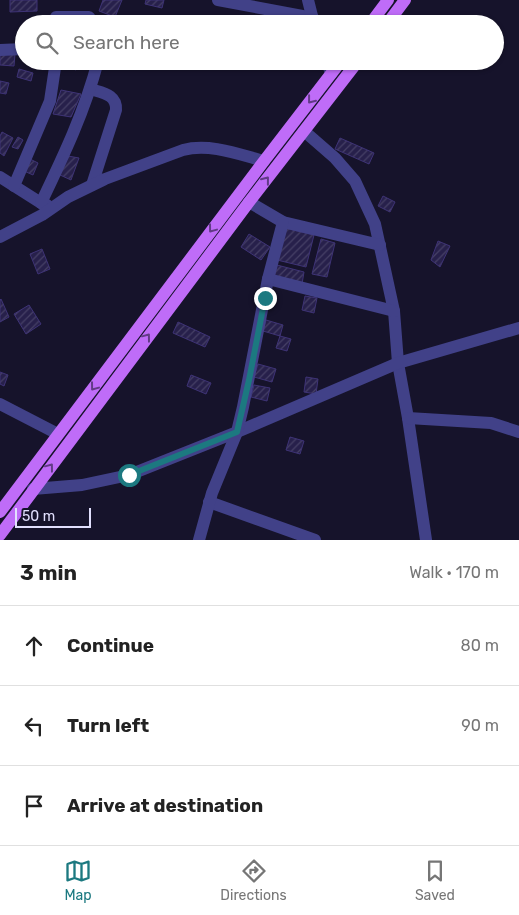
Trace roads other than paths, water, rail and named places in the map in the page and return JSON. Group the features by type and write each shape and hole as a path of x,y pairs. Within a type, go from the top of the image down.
{"main road":[{"path":"377,15 388,0"},
{"path":"394,15 405,0"},
{"path":"0,512 334,70"},
{"path":"0,535 249,202 351,70"}],"street":[{"path":"218,0 287,15"},
{"path":"308,0 312,15"},
{"path":"0,50 15,49"},
{"path":"14,186 50,101 55,70"},
{"path":"41,203 68,146 95,70"},
{"path":"330,70 331,74"},
{"path":"90,89 110,96 116,104 116,110 92,185"},
{"path":"304,131 335,158 354,181 375,224 394,311 398,363 426,540"},
{"path":"0,237 42,215 68,196 92,185 196,146 226,151 264,161"},
{"path":"0,177 41,203 55,205"},
{"path":"249,202 283,222 380,246"},
{"path":"199,540 209,502 237,432 268,279 283,222"},
{"path":"268,279 394,311"},
{"path":"34,490 82,485 129,475 237,432 398,363 519,328"},
{"path":"0,404 58,434"},
{"path":"408,418 438,418 491,423 519,432"},
{"path":"209,502 315,540"}]}
